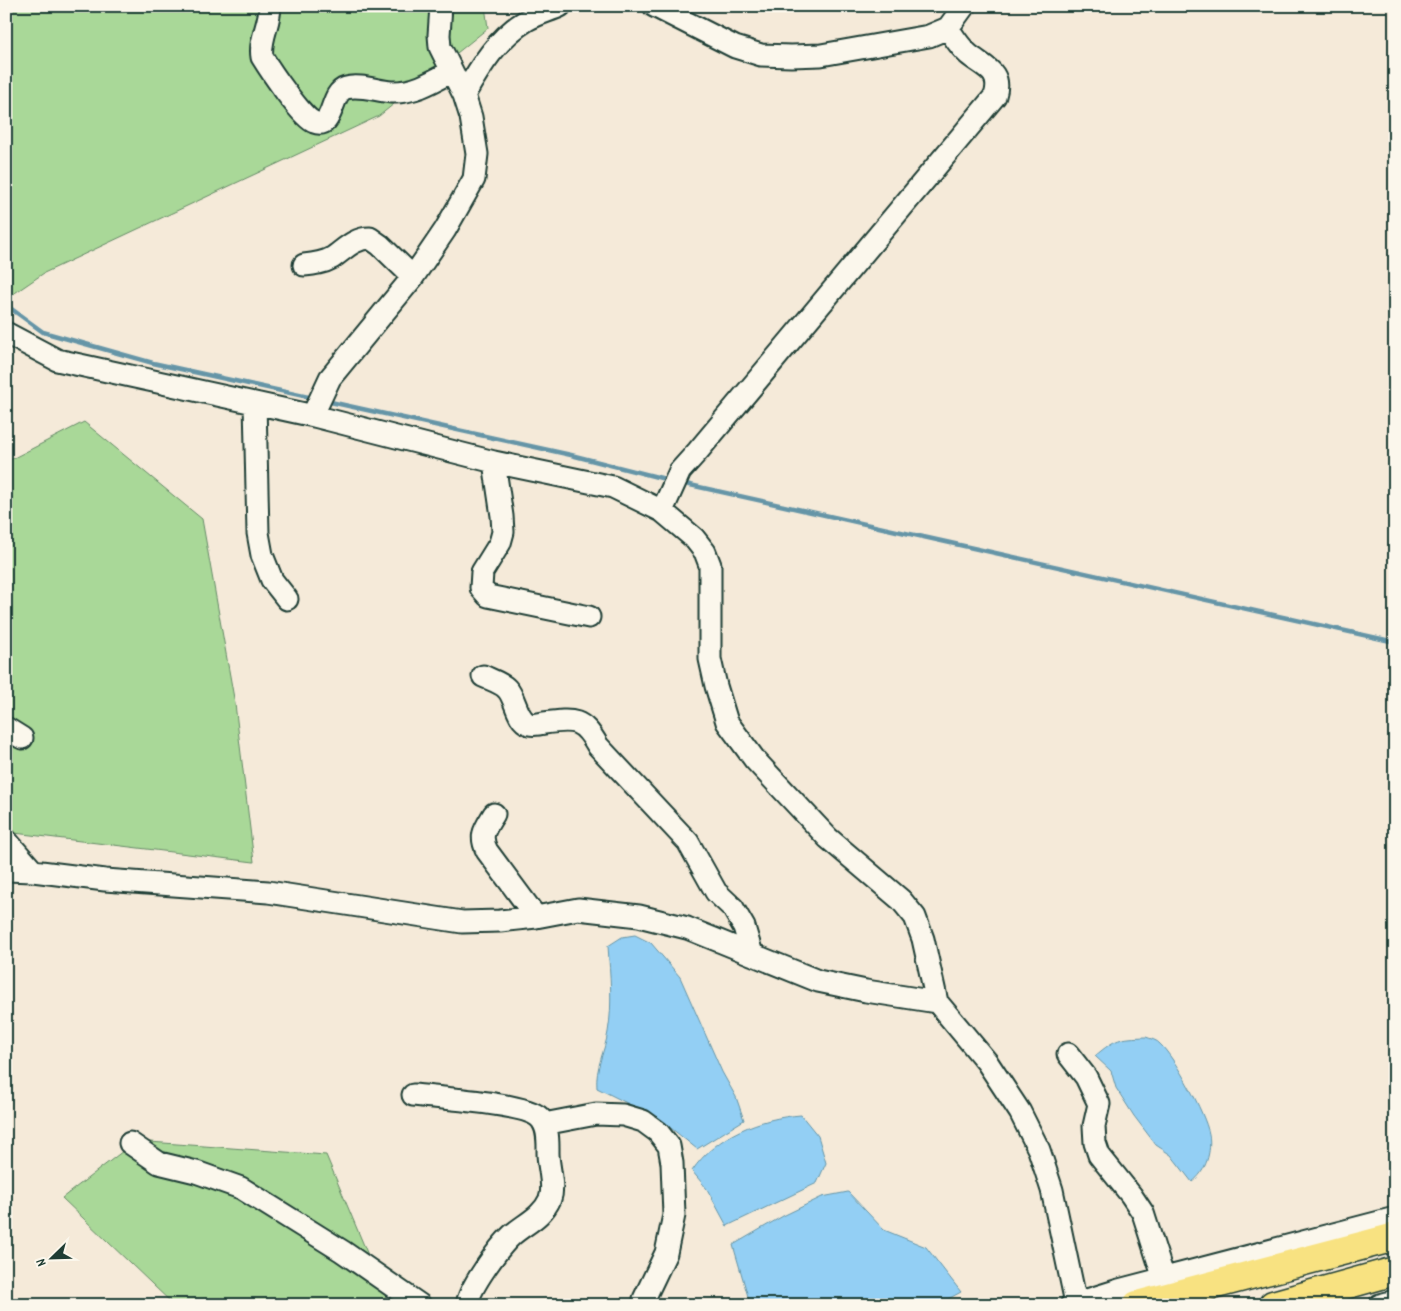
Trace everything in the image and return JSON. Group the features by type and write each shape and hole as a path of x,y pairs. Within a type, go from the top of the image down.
{"highway":[{"path":"1137,1305 1395,1237"},
{"path":"1273,1305 1395,1271"}],"street":[{"path":"270,6 261,49 262,57 302,112 313,122 320,124 326,122 330,116 336,96 347,87 392,92 408,91 426,86 452,71"},
{"path":"315,412 325,388 344,359 413,277 445,230 474,179 477,154 470,117 464,95 440,47 438,35 441,6"},
{"path":"464,95 490,54 507,36 527,20 560,6"},
{"path":"654,6 735,47 760,55 791,56 821,55 929,36 948,28 964,6"},
{"path":"665,503 680,470 698,452 995,96 998,86 995,76 987,67 960,46 948,28"},
{"path":"304,265 330,259 357,240 370,238 380,245 413,277"},
{"path":"6,333 57,360 255,403 315,412 494,462 612,487 665,503 705,552 710,565 710,659 727,722 754,760 828,838 901,900 915,917 923,939 937,1002 987,1062 1020,1112 1040,1150 1052,1190 1074,1304 1395,1218"},
{"path":"255,403 258,533 262,555 272,580 286,599"},
{"path":"494,462 503,532 500,543 482,572 481,588 488,596 589,617"},
{"path":"483,676 508,689 523,719 528,724 536,725 566,720 577,722 590,732 598,746 688,842 716,892 733,908 744,927 752,954"},
{"path":"494,814 482,834 483,843 536,917"},
{"path":"6,840 33,871"},
{"path":"6,870 33,871 105,880 268,892 462,922 500,921 536,917 578,909 639,916 686,928 818,981 866,991 937,1002"},
{"path":"1068,1054 1086,1077 1099,1104 1094,1126 1095,1143 1099,1155 1143,1213 1164,1279"},
{"path":"413,1095 518,1107 539,1117 544,1124 548,1138 550,1197 540,1214 512,1235 480,1275 467,1305"},
{"path":"544,1124 596,1114 623,1115 643,1121 658,1132 669,1146 672,1163 674,1216 666,1253 644,1299"},
{"path":"130,1143 159,1163 196,1172 241,1188 342,1251 420,1305"},
{"path":"1380,1305 1395,1301"}],"green space":[{"path":"6,6 485,6 488,28 379,116 44,273 6,299"},
{"path":"84,422 202,519 235,704 254,862 6,832 6,462"},
{"path":"136,1141 326,1155 389,1305 174,1305 62,1198"}],"water":[{"path":"635,935 651,943 680,977 722,1072 736,1097 744,1120 697,1149 661,1120 597,1088 597,1073 610,1021 611,989 608,946 622,937"},
{"path":"1146,1037 1159,1043 1181,1073 1202,1113 1209,1134 1210,1147 1207,1161 1201,1173 1192,1182 1171,1155 1156,1145 1116,1088 1111,1071 1095,1056 1119,1040"},
{"path":"801,1115 818,1136 826,1163 817,1183 727,1226 707,1189 692,1171 713,1147 726,1138 770,1120"},
{"path":"848,1192 884,1230 926,1247 961,1292 937,1305 752,1305 733,1245 783,1216 822,1197"}],"waterway":[{"path":"6,305 43,332 153,363 313,398"},
{"path":"326,401 571,455 669,480"},
{"path":"681,483 1395,642"}]}
